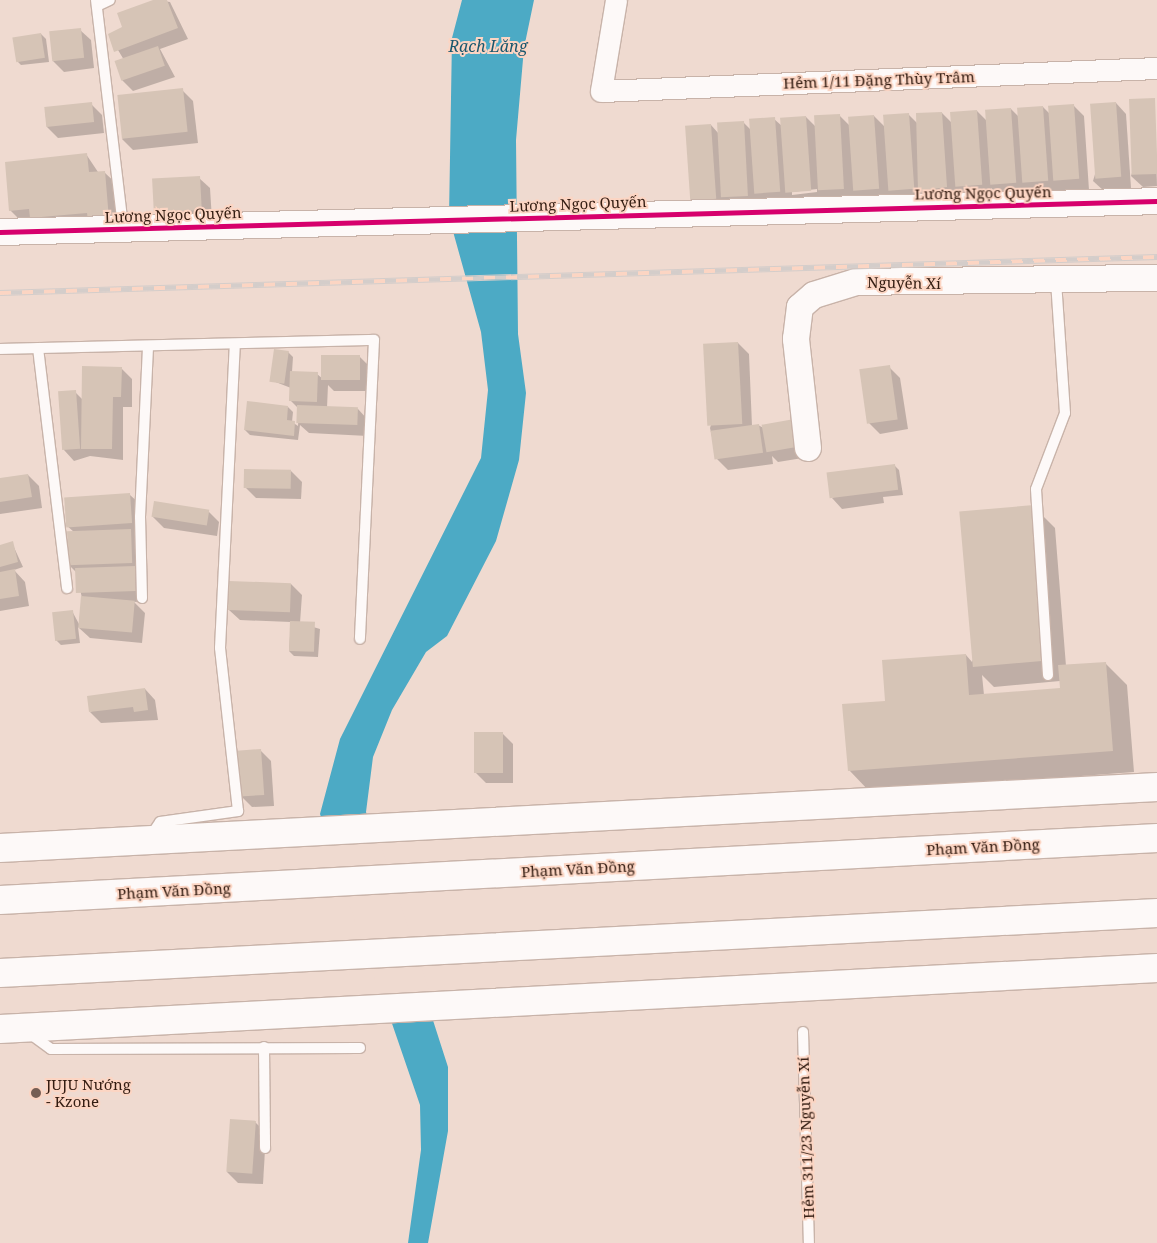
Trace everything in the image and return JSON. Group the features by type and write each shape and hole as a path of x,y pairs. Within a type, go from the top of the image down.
{"main road":[{"path":"0,848 1157,787"},
{"name":"Phạm Văn Đồng","path":"0,900 1157,838"},
{"path":"0,974 1157,913"},
{"path":"11,1029 1157,968"}],"street":[{"name":"Hẻm 1/11 Đặng Thùy Trâm","path":"616,0 601,91 1157,68"},
{"name":"Lương Ngọc Quyến","path":"0,232 1157,201"},
{"name":"Nguyễn Xí","path":"808,448 796,339 800,307 814,295 856,282 1056,281 1157,278"}],"lane":[{"path":"110,0 96,3 123,229"},
{"path":"1048,675 1036,489 1065,413 1056,281"},
{"path":"0,349 148,348 374,340 360,639"},
{"path":"157,840 160,822 238,811 220,648 235,345"},
{"path":"38,348 67,588"},
{"path":"142,598 140,517 148,348"},
{"path":"11,1029 51,1049 360,1048"},
{"name":"Hẻm 311/23 Nguyễn Xí","path":"803,1032 809,1243"},
{"path":"264,1047 265,1148"}],"water":[{"name":"Rạch Lăng","path":"462,0 534,0 524,48 516,140 518,334 526,393 519,460 496,541 447,636 426,652 392,710 373,757 366,812 448,1067 448,1131 428,1243 408,1243 421,1150 420,1105 320,814 340,739 481,458 488,390 481,332 449,217 452,38"}],"pier":[{"path":"370,814 438,1018 389,1020 319,817"}],"building":[{"path":"153,0 167,0 178,28 114,52 108,34 122,27 117,13"},
{"path":"81,28 84,58 52,61 49,31"},
{"path":"41,33 45,58 16,62 12,38"},
{"path":"158,46 165,66 121,81 115,61"},
{"path":"183,88 188,132 122,139 117,95"},
{"path":"1155,98 1157,174 1132,175 1129,99"},
{"path":"92,102 94,122 46,127 44,107"},
{"path":"1116,102 1121,177 1095,179 1090,104"},
{"path":"1074,104 1079,179 1053,181 1048,106"},
{"path":"1043,106 1048,181 1022,183 1017,108"},
{"path":"1011,108 1016,183 990,185 985,110"},
{"path":"977,110 982,185 955,187 950,112"},
{"path":"942,112 947,187 918,191 916,113"},
{"path":"909,113 914,189 888,191 883,115"},
{"path":"840,114 844,189 818,190 814,115"},
{"path":"874,115 879,189 853,191 848,117"},
{"path":"806,116 811,191 785,193 780,118"},
{"path":"775,117 780,192 754,194 749,119"},
{"path":"744,121 748,196 721,197 717,122"},
{"path":"711,124 716,199 690,201 685,126"},
{"path":"87,153 89,172 105,171 109,219 88,221 87,213 30,218 29,209 9,211 5,162"},
{"path":"200,176 202,210 154,212 152,179"},
{"path":"738,342 742,424 707,426 703,344"},
{"path":"274,349 289,351 284,384 269,382"},
{"path":"321,355 360,355 360,380 321,380"},
{"path":"890,365 898,419 867,424 859,369"},
{"path":"82,366 122,367 121,397 113,397 112,449 81,449"},
{"path":"290,371 318,372 317,402 289,401"},
{"path":"76,390 80,449 62,450 58,391"},
{"path":"247,401 288,406 287,420 295,421 294,436 244,430"},
{"path":"297,405 358,407 357,425 296,423"},
{"path":"800,418 805,446 766,452 762,425"},
{"path":"759,424 763,453 715,460 710,431"},
{"path":"895,464 898,490 830,498 827,472"},
{"path":"244,469 291,470 291,489 244,488"},
{"path":"28,474 32,497 0,502 0,478"},
{"path":"130,493 132,523 66,528 64,498"},
{"path":"154,501 209,510 207,526 151,517"},
{"path":"1034,505 1048,660 973,667 959,512"},
{"path":"131,529 132,563 68,565 67,531"},
{"path":"13,541 18,562 0,567 0,545"},
{"path":"135,566 136,591 76,593 75,568"},
{"path":"15,569 19,596 0,599 0,572"},
{"path":"229,581 291,583 290,612 228,610"},
{"path":"81,596 135,601 132,633 78,628"},
{"path":"73,610 76,639 55,641 52,612"},
{"path":"290,621 315,622 314,652 289,651"},
{"path":"966,654 969,695 1060,688 1058,665 1106,662 1113,751 848,771 842,704 885,701 882,660"},
{"path":"145,688 148,710 134,712 133,707 89,712 87,696"},
{"path":"474,732 503,732 503,773 474,773"},
{"path":"261,749 264,795 240,797 237,751"},
{"path":"230,1119 256,1121 252,1174 226,1172"}],"railway":[{"path":"0,293 1157,257"}],"cycle path":[{"path":"0,232 1157,201"}],"place":[{"name":"JUJU Nướng - Kzone","path":"36,1093"}]}
